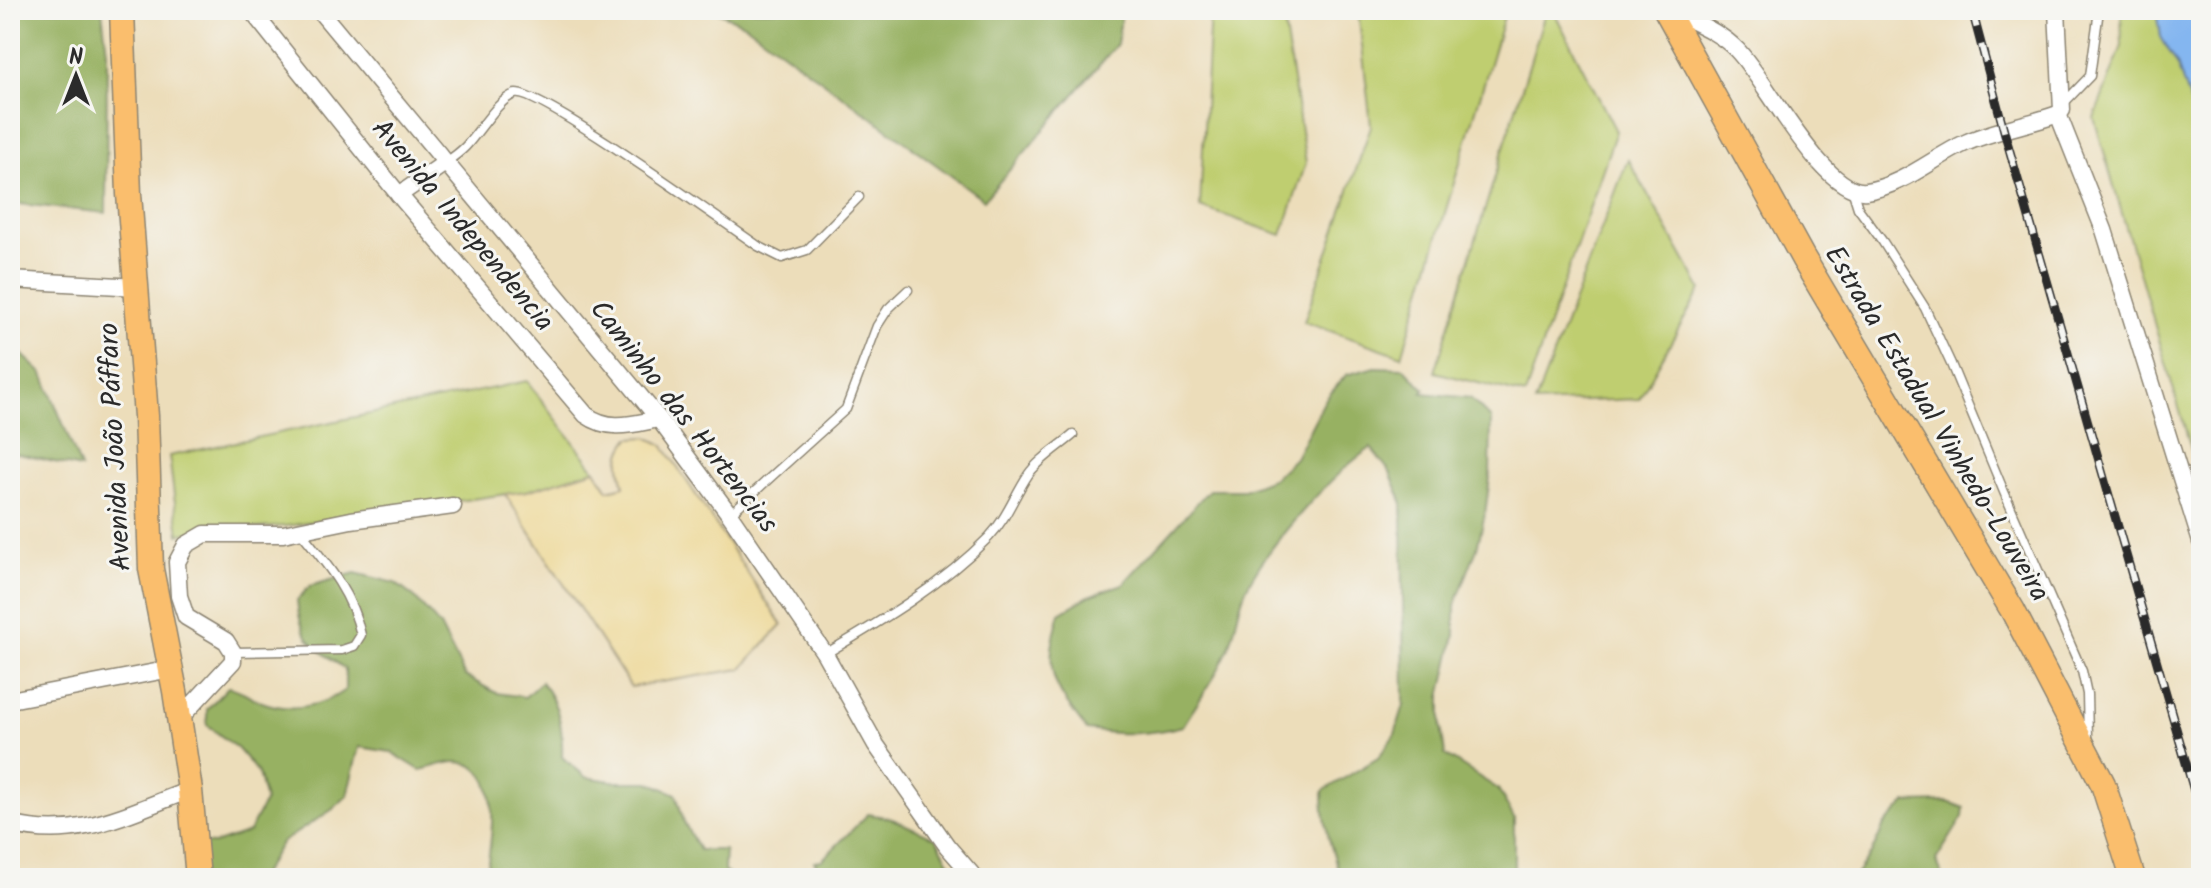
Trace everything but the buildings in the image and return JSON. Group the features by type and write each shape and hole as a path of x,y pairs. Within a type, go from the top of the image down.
{"main road":[{"name":"Avenida João Páffaro","path":"122,10 129,194 138,287 151,569 190,790 198,878"},
{"name":"Estrada Estadual Vinhedo-Louveira","path":"1668,10 1803,258 2013,611 2103,784 2133,878"}],"street":[{"name":"Avenida Independencia","path":"251,10 399,195 586,415 602,425 617,427 659,419"},
{"name":"Caminho das Hortencias","path":"319,10 659,419 730,515 825,654 876,745 947,846 975,878"},
{"path":"1668,10 1722,36 1740,53 1820,163 1841,184 1852,189 1864,191 1895,182 1967,142 2060,109"},
{"path":"2057,10 2060,109 2104,230 2201,542"},
{"path":"399,195 445,163"},
{"path":"10,280 138,287"},
{"path":"179,719 233,661 233,652 226,641 186,617 179,596 177,562 186,545 205,534 283,534 351,520 453,506"},
{"path":"10,700 171,669"},
{"path":"10,824 27,829 68,831 95,826 190,790"}],"lane":[{"path":"2060,109 2090,76 2099,10"},
{"path":"445,163 464,149 507,98 518,93 571,120 758,246 782,258 807,250 859,197"},
{"path":"1852,189 1858,208 1883,242 1931,322 2082,671 2087,694 2088,757"},
{"path":"730,515 846,409 877,326 888,309 908,290"},
{"path":"825,654 872,627 948,575 1010,511 1029,473 1073,435"},
{"path":"233,652 342,650 354,646 361,635 358,619 341,582 300,531"}],"green space":[{"path":"10,10 102,10 107,52 106,213 10,203"},
{"path":"714,10 1122,10 1117,44 984,200 746,25"},
{"path":"1210,10 1282,10 1306,163 1282,235 1200,207"},
{"path":"1358,10 1506,10 1402,356 1304,322 1371,126"},
{"path":"1546,10 1553,10 1616,131 1525,395 1435,372"},
{"path":"2121,10 2157,10 2161,37 2177,64 2196,121 2201,127 2201,483 2094,118 2122,46"},
{"path":"1628,159 1701,289 1639,399 1535,403"},
{"path":"10,343 43,374 81,468 10,452"},
{"path":"1375,367 1404,368 1425,389 1422,393 1470,398 1491,419 1490,477 1485,514 1477,548 1455,605 1455,635 1441,697 1441,726 1445,755 1498,789 1514,818 1514,878 1341,878 1326,825 1323,791 1378,758 1395,734 1404,705 1402,501 1390,472 1371,448 1322,491 1287,529 1259,567 1245,590 1224,658 1183,726 1135,733 1087,730 1065,700 1054,676 1052,649 1060,613 1089,596 1123,584 1209,490 1244,490 1274,478 1295,458 1325,400 1346,375"},
{"path":"527,381 595,470 527,491 286,526 179,534 169,456"},
{"path":"355,573 395,583 415,598 440,626 465,676 496,693 525,697 541,682 559,718 562,757 586,777 617,782 649,782 676,794 684,822 699,850 725,850 724,871 733,878 486,878 492,808 490,790 483,776 473,766 456,762 420,770 391,752 359,747 347,796 333,809 281,843 260,878 199,878 193,843 214,844 249,832 265,801 258,773 238,749 207,725 207,709 228,687 262,702 284,707 316,704 345,690 345,669 311,642 302,625 297,600 310,586"},
{"path":"1948,802 1964,808 1963,817 1936,860 1944,878 1854,878 1872,852 1884,825 1906,803"},
{"path":"868,814 890,818 936,838 958,878 823,876 814,861 822,860"}],"sand":[{"path":"647,437 663,445 782,625 741,669 631,687 505,494 527,491 595,470 608,490 624,486 620,467 622,450 630,438"}],"water":[{"path":"2157,10 2201,10 2201,126 2196,121 2177,64 2161,37"}],"railway":[{"path":"1972,10 2201,815"}]}
